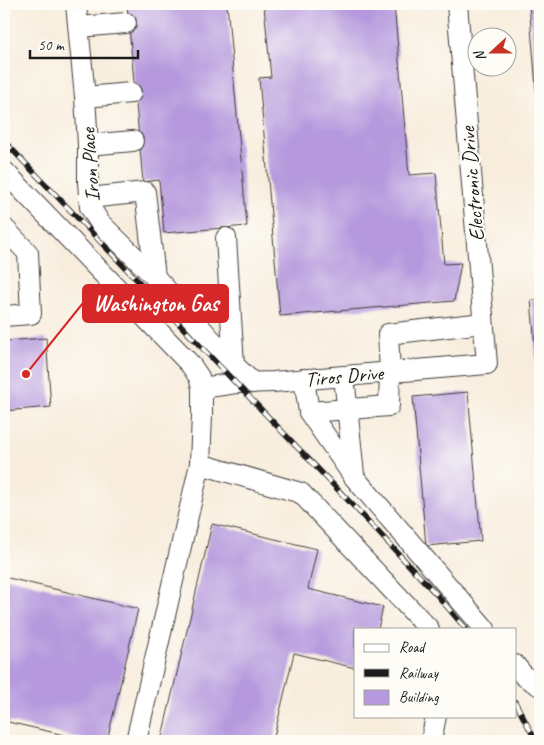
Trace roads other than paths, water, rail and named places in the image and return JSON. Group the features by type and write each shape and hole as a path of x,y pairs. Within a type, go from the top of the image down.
{"street":[{"name":"Iron Place","path":"76,4 86,97 90,207 100,223 154,277 234,365 253,383"},
{"name":"Electronic Drive","path":"457,4 487,364"},
{"path":"79,27 126,23"},
{"path":"86,97 131,93"},
{"path":"88,145 133,141"},
{"path":"4,170 190,364 202,388 200,464 136,741"},
{"path":"89,198 145,192 154,277"},
{"path":"4,228 28,253 31,314 4,316"},
{"path":"226,238 234,365"},
{"path":"309,412 389,406 388,334 483,323"},
{"name":"Tiros Drive","path":"202,388 236,383 487,364"},
{"path":"344,376 354,478"},
{"path":"304,379 309,412 354,478 484,628"},
{"path":"200,464 300,492 428,628"},
{"path":"516,666 524,676 540,686"},
{"path":"431,741 436,718"}],"railway":[{"path":"4,141 364,517 465,628"},
{"path":"516,704 536,741"}],"place":[{"name":"Washington Gas","path":"26,374"}]}
